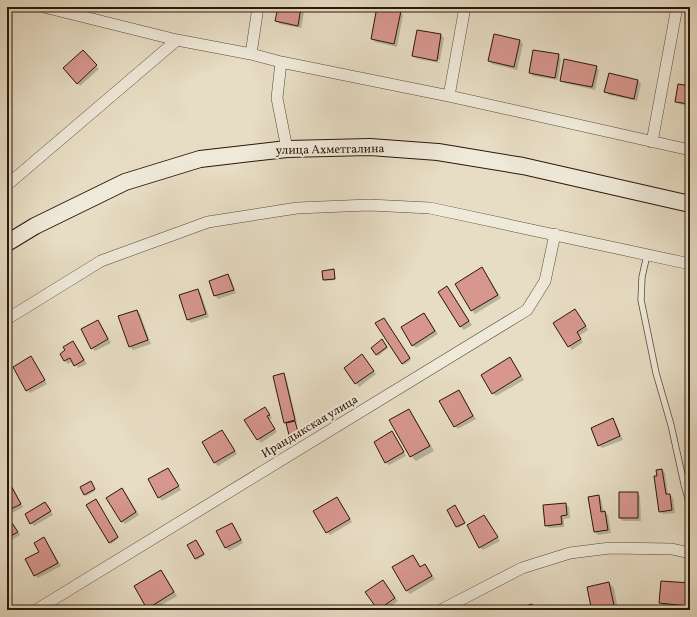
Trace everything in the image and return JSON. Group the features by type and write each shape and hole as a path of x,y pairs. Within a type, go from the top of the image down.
{"main road":[{"name":"улица Ахметгалина","path":"7,242 34,226 125,182 200,159 287,149 370,146 438,152 523,166 690,204"}],"street":[{"path":"44,7 177,40 251,54 281,62 449,96 690,150"},
{"path":"251,54 258,7"},
{"path":"449,96 465,7"},
{"path":"652,142 677,7"},
{"path":"7,185 177,40"},
{"path":"281,62 277,98 287,149"},
{"path":"7,320 102,261 208,222 297,208 369,205 430,208 690,264"},
{"name":"Ирандыкская улица","path":"36,610 526,310 546,281 555,234"},
{"path":"441,610 522,568 570,553 610,548 672,549 690,553"}],"lane":[{"path":"647,255 642,277 641,300 656,372 671,425 690,506"}],"building":[{"path":"278,7 301,7 298,26 275,21"},
{"path":"377,7 401,11 394,44 371,39"},
{"path":"417,30 441,34 437,61 412,56"},
{"path":"494,34 520,40 514,67 488,61"},
{"path":"83,50 97,65 77,84 63,68"},
{"path":"533,50 559,54 555,78 529,73"},
{"path":"564,59 597,66 592,87 560,81"},
{"path":"609,73 638,80 634,99 604,92"},
{"path":"678,84 690,86 690,111 688,111 689,104 675,102"},
{"path":"482,267 498,295 471,311 455,284"},
{"path":"334,269 335,279 323,280 322,271"},
{"path":"228,274 234,290 214,296 209,281"},
{"path":"447,286 469,321 460,327 438,292"},
{"path":"198,289 206,314 187,320 179,295"},
{"path":"575,309 586,326 577,332 581,339 568,347 553,323"},
{"path":"137,310 148,340 129,347 118,316"},
{"path":"424,313 435,331 412,346 401,327"},
{"path":"384,318 410,358 402,364 375,323"},
{"path":"98,320 108,339 91,349 81,329"},
{"path":"382,339 387,347 376,355 371,348"},
{"path":"73,341 84,360 74,366 70,358 64,361 60,354 65,350 63,347"},
{"path":"362,354 374,371 355,384 344,368"},
{"path":"31,356 45,380 26,391 13,367"},
{"path":"510,357 521,376 492,394 481,375"},
{"path":"284,373 295,420 284,423 273,376"},
{"path":"459,390 473,416 454,427 439,401"},
{"path":"265,407 270,415 267,416 275,429 257,440 244,420"},
{"path":"409,409 430,446 410,457 389,420"},
{"path":"613,418 620,436 598,446 591,428"},
{"path":"295,421 298,432 289,435 286,423"},
{"path":"222,430 235,451 214,463 202,442"},
{"path":"392,431 404,452 385,463 374,442"},
{"path":"168,468 179,486 158,498 148,479"},
{"path":"662,469 666,494 670,494 672,510 659,512 654,476 657,476 656,470"},
{"path":"91,481 95,489 84,495 80,487"},
{"path":"9,482 21,504 7,511 7,483"},
{"path":"122,488 136,512 121,522 106,498"},
{"path":"619,492 638,492 638,518 619,518"},
{"path":"599,495 601,512 605,511 608,530 594,532 588,497"},
{"path":"337,497 350,519 326,533 313,511"},
{"path":"96,499 118,537 109,543 86,505"},
{"path":"45,502 51,511 30,524 25,514"},
{"path":"566,503 567,515 561,516 562,524 545,526 543,505"},
{"path":"455,505 465,523 456,527 447,510"},
{"path":"484,515 498,537 479,548 467,525"},
{"path":"12,523 18,532 7,538 7,526"},
{"path":"232,523 241,540 225,548 216,531"},
{"path":"44,537 58,563 34,576 25,559 39,552 34,543"},
{"path":"196,540 204,554 195,559 187,545"},
{"path":"413,555 420,567 425,564 432,576 406,591 392,567"},
{"path":"161,570 174,592 147,609 134,586"},
{"path":"383,580 395,598 378,610 365,592"},
{"path":"661,581 690,583 688,606 659,603"},
{"path":"609,582 615,610 597,610 596,606 591,607 587,587"},
{"path":"532,604 534,610 514,610 514,609"}]}
